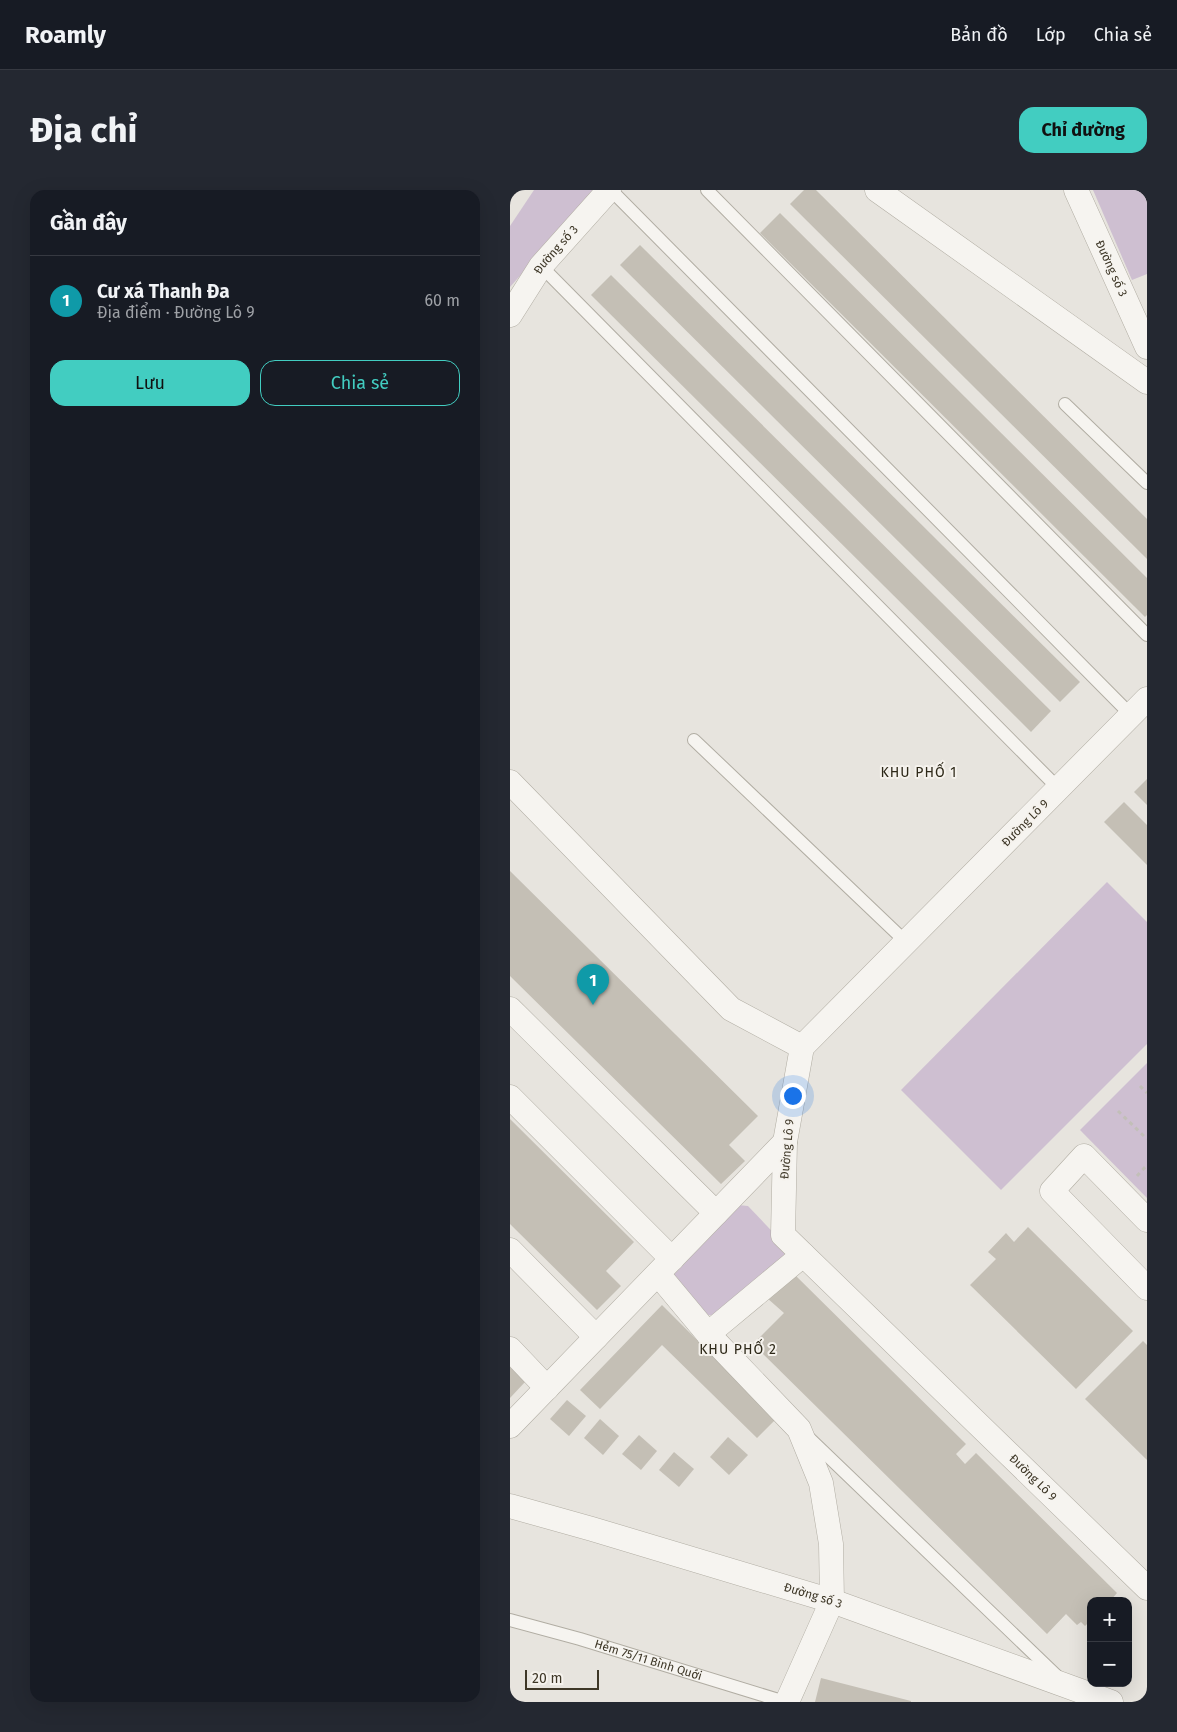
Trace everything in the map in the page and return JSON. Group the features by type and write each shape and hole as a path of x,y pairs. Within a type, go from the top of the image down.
{"street":[{"name":"Đường số 3","path":"510,315 540,266 610,190"},
{"path":"877,190 1147,382"},
{"name":"Đường số 3","path":"1076,190 1147,348"},
{"name":"Đường Lô 9","path":"1139,707 802,1047 785,1142 782,1235 1147,1588"},
{"path":"510,782 731,1010 802,1047"},
{"path":"510,1009 716,1214"},
{"path":"510,1097 665,1266 708,1334 799,1429 821,1483 831,1544 832,1600 786,1702"},
{"path":"510,1426 785,1142"},
{"path":"1147,1220 1084,1156 1052,1191 1147,1288"},
{"path":"510,1250 596,1338"},
{"path":"708,1334 802,1255"},
{"path":"510,1349 547,1388"},
{"name":"Đường số 3","path":"510,1506 832,1600 1111,1702"}],"lane":[{"path":"610,190 1139,707"},
{"path":"707,190 1147,635"},
{"path":"540,266 1059,789"},
{"path":"1066,404 1147,484"},
{"path":"694,740 906,942"},
{"path":"799,1429 1068,1686"},
{"name":"Hẻm 75/11 Bình Quới","path":"510,1620 580,1639 786,1702"}],"path":[{"path":"1140,1086 1147,1093"},
{"path":"1118,1111 1147,1139"}],"shaded area":[{"path":"534,190 596,190 510,287 510,226"},
{"path":"1093,190 1147,190 1147,274 1132,280"},
{"path":"1107,882 1147,922 1147,1044 1001,1190 901,1090"},
{"path":"1147,1063 1147,1198 1080,1130"},
{"path":"738,1205 748,1206 786,1246 784,1257 714,1316 704,1314 672,1276 674,1267"}],"building":[{"path":"804,190 816,190 1147,519 1147,559 790,204"},
{"path":"780,213 1147,578 1147,615 1145,617 760,233"},
{"path":"640,245 1080,682 1060,702 620,265"},
{"path":"611,275 1051,711 1031,732 591,295"},
{"path":"1147,779 1147,805 1134,792"},
{"path":"1124,802 1147,825 1147,865 1104,822"},
{"path":"510,871 758,1116 729,1145 745,1161 721,1184 510,976"},
{"path":"510,1119 634,1242 606,1271 621,1286 597,1310 510,1224"},
{"path":"1028,1227 1133,1331 1076,1389 970,1285 996,1259 988,1252 1006,1233 1014,1242"},
{"path":"793,1273 966,1444 956,1454 965,1464 976,1453 1117,1593 1114,1597 1087,1597 1087,1624 1085,1626 1081,1622 1077,1625 1066,1614 1047,1634 753,1344 784,1313 767,1298"},
{"path":"662,1305 776,1419 757,1438 662,1345 600,1409 580,1390"},
{"path":"1143,1341 1147,1345 1147,1460 1085,1399"},
{"path":"510,1367 525,1382 510,1398"},
{"path":"567,1400 586,1416 569,1436 550,1419"},
{"path":"600,1419 619,1436 603,1455 584,1438"},
{"path":"639,1435 657,1451 641,1470 622,1454"},
{"path":"728,1437 748,1455 729,1475 710,1457"},
{"path":"674,1452 694,1469 679,1487 659,1470"},
{"path":"821,1678 911,1701 911,1702 815,1702"}],"place":[{"name":"Cư xá Thanh Đa","path":"593,1005"}],"district":[{"name":"KHU PHỐ 1","path":"919,772"},
{"name":"KHU PHỐ 2","path":"738,1349"}]}
